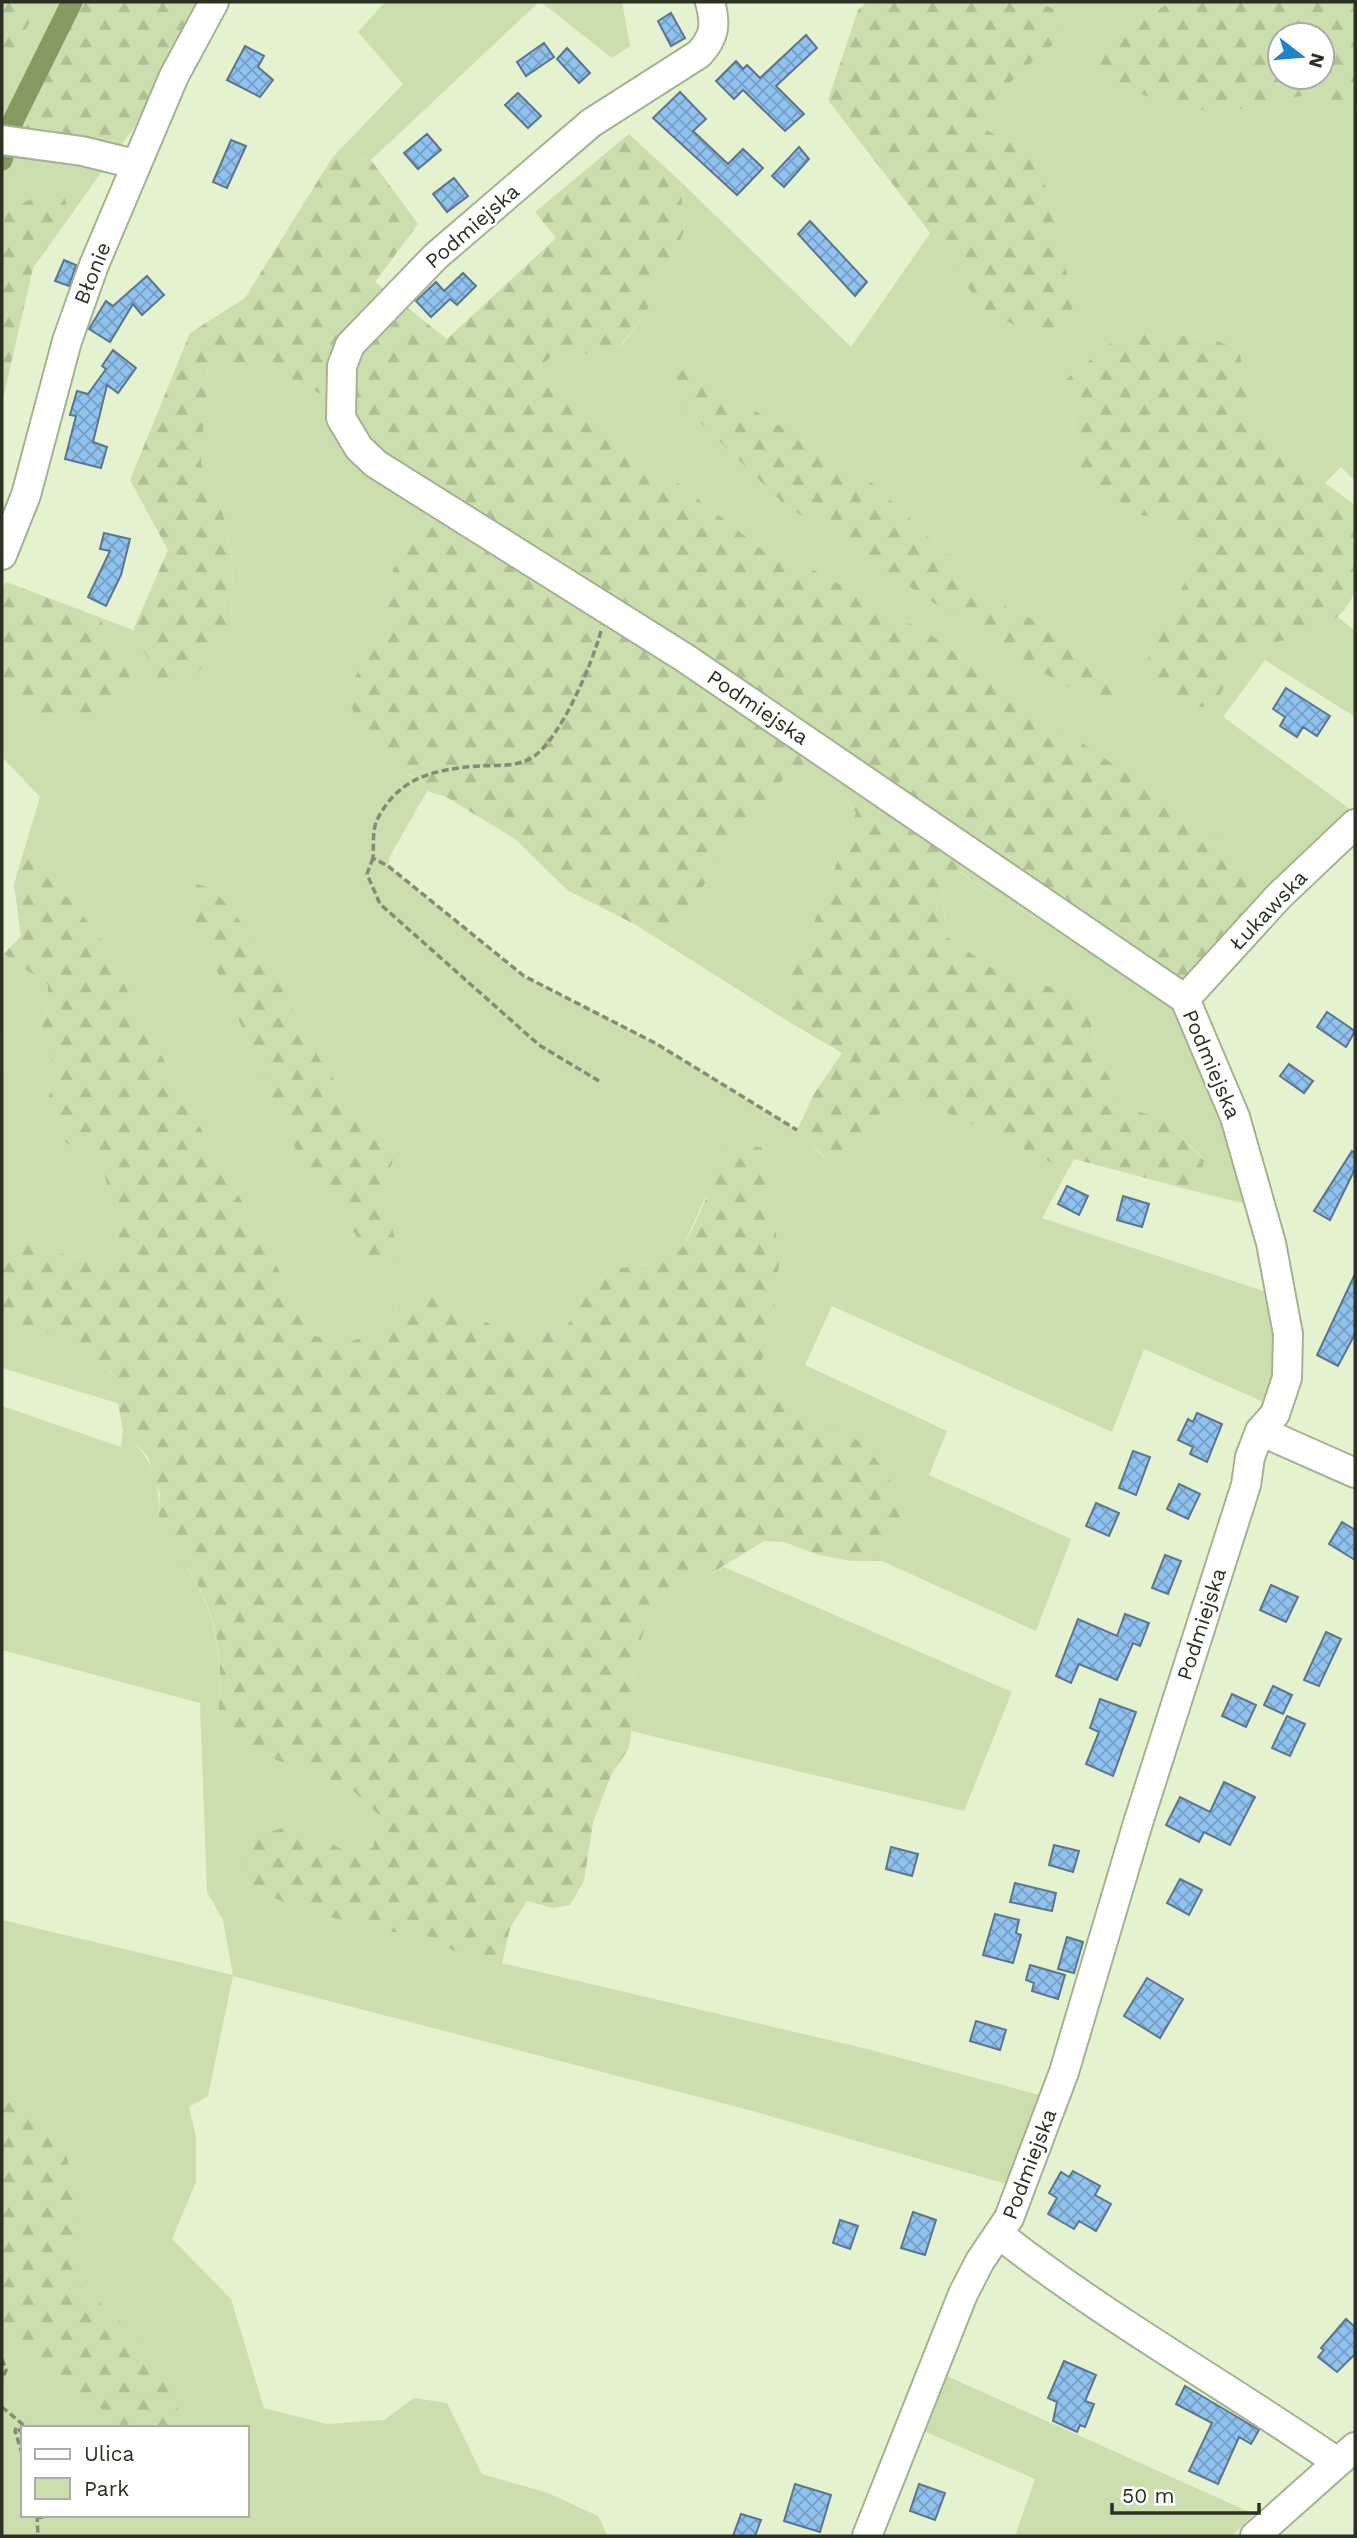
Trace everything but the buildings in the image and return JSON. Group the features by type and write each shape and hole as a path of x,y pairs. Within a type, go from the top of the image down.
{"street":[{"name":"Błonie","path":"2,555 26,495 74,317 135,164 174,76 214,2"},
{"name":"Podmiejska","path":"710,2 715,28 699,54 591,123 436,256 362,331 350,345 342,366 341,418 359,448 376,464 685,657 1185,999 1235,1117 1271,1243 1288,1334 1287,1378 1275,1414 1260,1431 1064,2072 1019,2194 1000,2235 980,2261 963,2294 867,2536"},
{"path":"7,142 82,151 135,164"},
{"name":"Łukawska","path":"1185,999 1279,896 1355,824"},
{"path":"1260,1431 1355,1473"},
{"path":"1000,2235 1091,2303 1274,2418 1346,2454 1255,2536"}],"path":[{"path":"599,1081 539,1045 380,904 367,874 373,858 376,822 401,790 441,768 513,765 531,758 545,746 591,668 607,608"},
{"path":"373,858 388,866 524,976 657,1044 797,1130"},
{"path":"2,2360 6,2370 2,2379"},
{"path":"2,2407 25,2426"},
{"path":"21,2432 16,2427 21,2448"},
{"path":"37,2517 38,2536"}],"green space":[{"path":"2,2 40,2 3,73 2,73"},
{"path":"40,2 80,2 32,102 22,139 2,132 2,73"},
{"path":"80,2 198,2 136,125 115,153 22,139 32,102"},
{"path":"385,2 539,2 371,160 332,158 403,84 358,32"},
{"path":"541,2 622,2 630,46 612,58"},
{"path":"867,2 1036,2 1066,13 1059,39 1018,74 987,108 983,128 1019,148 1041,167 1074,304 1055,342 985,312 934,238 828,100 858,10"},
{"path":"1036,2 1170,2 1114,38 1219,114 1319,92 1333,103 1355,113 1355,481 1341,467 1325,483 1253,413 1239,350 1208,337 1123,333 1064,381 1074,404 1073,446 1119,513 1159,517 1185,532 1195,566 1172,604 1216,702 1234,669 1252,646 1296,636 1338,617 1355,631 1355,717 1265,660 1223,717 1353,811 1245,922 1030,708 939,640 816,571 769,555 570,398 540,367 554,354 589,354 623,344 649,307 685,230 680,181 851,347 931,232 985,312 1019,148 983,128 987,108 1066,13","holes":["687,370 870,481 999,603 1048,627 1120,695 671,374"]},
{"path":"1170,2 1355,2 1355,113 1333,103 1319,92 1219,114 1104,85 1095,73 1114,38"},
{"path":"629,134 680,181 685,230 649,307 622,344 589,354 554,354 540,367 570,398 769,555 816,571 939,640 1030,708 1215,833 1240,864 1256,899 1240,933 1189,978 1169,987 1085,948 958,871 942,887 946,936 992,968 1050,987 1089,1016 1101,1063 1126,1107 1164,1120 1204,1160 1198,1192 1074,1159 1056,1165 935,1107 904,1102 880,1113 865,1140 826,1158 797,1130 814,1094 842,1053 791,1023 784,976 808,938 856,813 832,772 794,765 728,849 674,930 636,925 567,890 515,839 373,752 346,696 387,613 393,569 429,516 337,436 325,396 254,361 208,367 201,463 222,509 233,564 231,628 214,660 174,689 159,680 133,630 168,550 130,480 190,333 245,298 332,158 371,160 418,224 375,282 447,339 556,238 535,212"},
{"path":"2,149 107,164 71,215 63,194 6,212 2,231"},
{"path":"63,194 71,215 33,268 2,403 2,231 6,212 35,197"},
{"path":"1123,333 1208,337 1239,350 1253,413 1325,483 1355,505 1355,585 1347,606 1325,626 1311,632 1252,646 1234,669 1216,702 1186,712 1160,694 1148,658 1172,604 1195,566 1185,532 1159,517 1119,513 1088,484 1073,446 1074,404 1064,381"},
{"path":"254,361 325,396 337,436 429,516 393,569 387,613 376,640 407,774 453,799 427,791 390,856 388,866 524,976 657,1044 797,1130 825,1158 865,1140 880,1113 904,1102 935,1107 1056,1165 1074,1159 1042,1218 1270,1293 1277,1360 1268,1404 1144,1349 1112,1432 832,1306 805,1365 947,1431 929,1475 1071,1539 1036,1631 882,1561 904,1516 780,1398 752,1378 770,1342 780,1258 762,1148 705,1198 682,1249 663,1261 629,1268 612,1268 584,1296 567,1326 529,1332 498,1327 470,1313 439,1290 404,1299 383,1328 346,1345 310,1335 262,1237 187,1104 98,934 25,847 40,797 2,757 2,675 41,718 69,716 98,724 112,642 99,617 133,630 144,650 214,660 231,628 233,564 222,509 201,463 208,367"},
{"path":"687,369 870,481 999,603 1048,627 1120,695 1111,710 1026,663 785,505 669,392 671,374"},
{"path":"6,582 99,617 130,674 124,691 98,725 69,716 41,718 2,675 2,589"},
{"path":"794,765 832,772 856,813 808,938 784,976 791,1023 636,925 674,930 728,849"},
{"path":"25,847 98,934 187,1104 262,1237 311,1335 346,1344 383,1328 404,1299 439,1290 470,1313 498,1327 529,1332 567,1326 584,1296 612,1268 647,1265 680,1250 699,1216 730,1140 762,1148 780,1258 770,1342 753,1378 834,1431 865,1443 895,1488 904,1516 882,1561 851,1561 819,1555 784,1542 764,1541 712,1573 682,1576 668,1592 644,1631 633,1666 635,1701 629,1748 611,1775 593,1823 584,1881 570,1905 553,1908 527,1901 510,1928 502,1963 488,1970 422,1933 393,1932 309,1912 254,1890 244,1863 261,1834 290,1826 325,1840 356,1857 373,1847 380,1816 350,1788 234,1744 217,1727 220,1668 212,1620 193,1576 158,1528 160,1493 148,1457 123,1431 112,1372 84,1349 39,1330 2,1320 2,1254 28,1239 67,1256 114,1259 118,1226 104,1174 91,1160 62,1140 46,1108 56,1069 39,1036 48,1006 48,985 4,954 21,936 14,884"},
{"path":"957,871 1085,948 1169,987 1245,1166 1246,1204 1198,1192 1204,1159 1164,1120 1126,1107 1101,1063 1089,1015 994,973 992,968 946,936 942,886"},
{"path":"194,883 214,890 252,935 323,1065 393,1159 384,1191 399,1257 380,1273 334,1201 296,1150 197,925 186,894"},
{"path":"4,954 48,985 48,1005 39,1036 56,1069 46,1108 62,1140 91,1160 104,1174 118,1226 114,1259 67,1256 28,1239 2,1254"},
{"path":"2,1320 61,1338 90,1352 111,1372 120,1404 2,1368"},
{"path":"2,1406 121,1447 123,1431 150,1464 159,1497 158,1528 192,1577 212,1620 219,1668 217,1727 234,1744 350,1788 380,1816 373,1847 356,1857 325,1840 290,1826 309,1912 393,1932 422,1933 488,1970 502,1963 863,2048 1043,2096 1010,2185 749,2110 233,1976 208,2096 189,2107 196,2137 196,2182 172,2239 231,2299 264,2408 327,2424 384,2420 414,2398 447,2403 482,2474 548,2493 598,2516 608,2536 2,2536 2,1920 233,1975 223,1920 207,1892 200,1703 2,1650"},
{"path":"724,1567 1012,1692 964,1811 631,1731 635,1701 633,1666 644,1631 668,1592 682,1576 712,1573"},
{"path":"2,2097 10,2098 61,2133 80,2214 75,2282 126,2327 159,2366 171,2387 178,2408 179,2426 123,2426 2,2328"},
{"path":"940,2373 1254,2514 1232,2536 1015,2536 1035,2479 919,2429"}],"waterway":[{"path":"2,160 14,119 72,2"}]}
